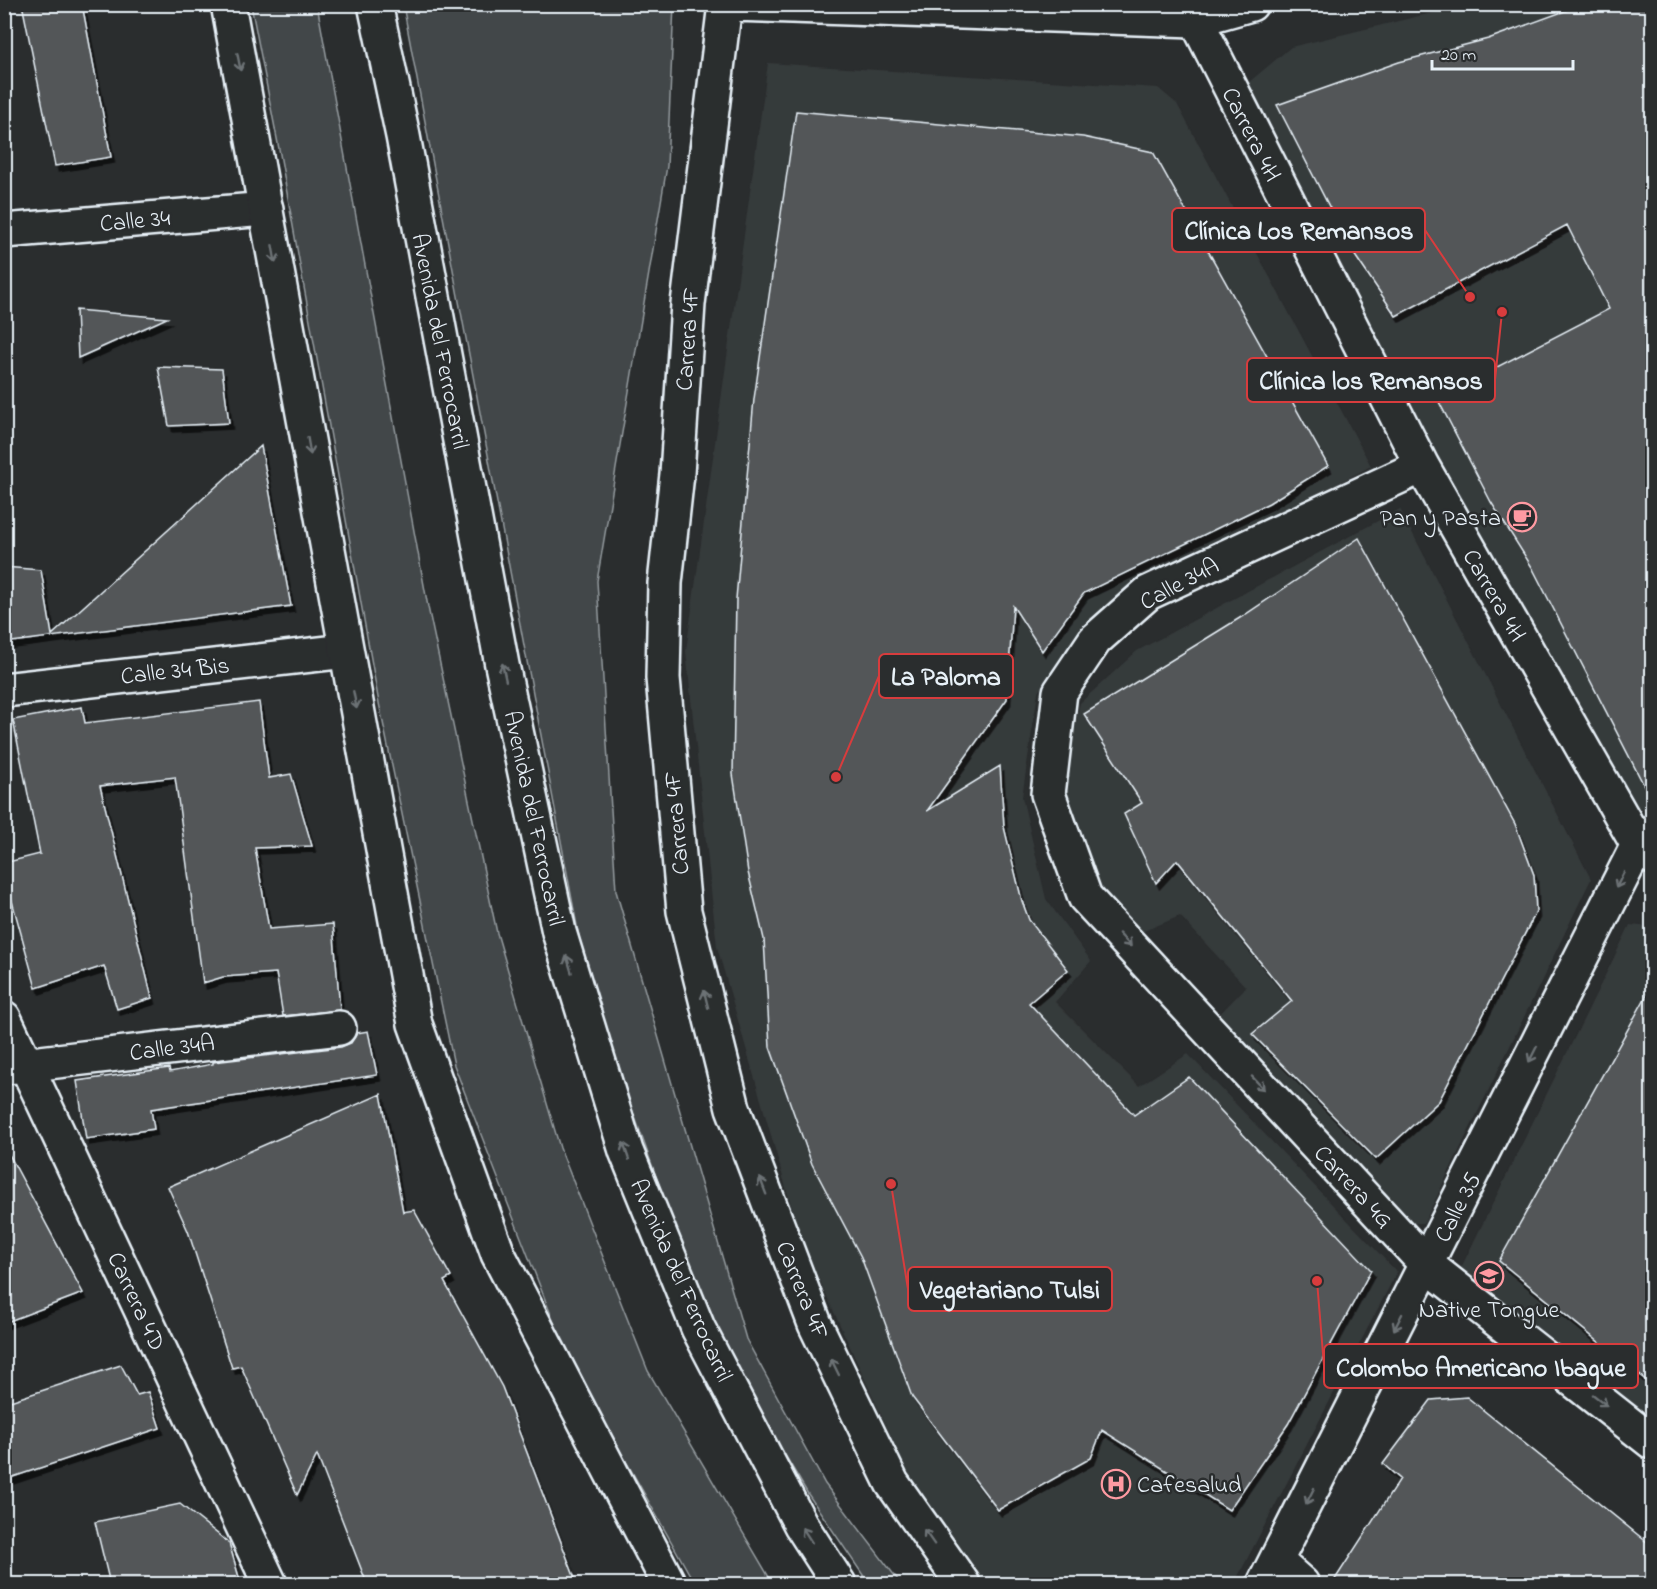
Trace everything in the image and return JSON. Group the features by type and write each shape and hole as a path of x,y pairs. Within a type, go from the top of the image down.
{"street":[{"path":"228,4 415,1024 498,1254 669,1584"},
{"name":"Avenida del Ferrocarril","path":"375,4 502,665 559,932 626,1151 698,1328 801,1525 839,1584"},
{"name":"Carrera 4F","path":"724,4 688,304 677,474 664,584 663,678 684,911 733,1108 815,1324 892,1483 963,1584"},
{"path":"732,4 1191,12 1251,4"},
{"name":"Carrera 4H","path":"1191,12 1422,466 1648,845"},
{"name":"Calle 34","path":"4,231 266,209"},
{"name":"Calle 34A","path":"1085,897 1048,794 1060,693 1095,640 1148,593 1422,466"},
{"name":"Calle 34 Bis","path":"4,690 346,651"},
{"name":"Calle 35","path":"1270,1573 1427,1265 1648,845"},
{"name":"Carrera 4G","path":"1085,897 1427,1265 1653,1442"},
{"name":"Carrera 4D","path":"4,1018 15,1066 270,1584"},
{"name":"Calle 34A","path":"15,1066 339,1028"},
{"path":"1270,1573 1302,1584"}],"shaded area":[{"path":"674,4 667,166 597,581 616,891 746,1339 825,1484 901,1584 869,1584 808,1494 734,1369 671,1219 588,984 403,5"},
{"path":"251,5 317,5 428,607 497,933 560,1148 648,1371 773,1584 695,1584 567,1356 454,1065 379,703"},
{"path":"1465,5 1652,5 1652,806 1647,811 1613,796 1236,116 1249,82 1291,47"},
{"path":"768,63 1158,88 1177,104 1371,466 1099,612 1038,692 1022,797 1046,899 1091,961 1055,1002 1139,1086 1188,1054 1397,1272 1234,1584 975,1584 927,1515 801,1240 717,947 686,651"},
{"path":"1400,509 1591,879 1424,1223 1393,1223 1213,1021 1246,987 1180,916 1127,938 1084,885 1060,785 1080,703 1137,651"},
{"path":"1630,925 1652,927 1652,1435 1454,1282"}],"building":[{"path":"22,4 82,4 111,157 55,166"},
{"path":"1584,4 1653,4 1653,803 1532,567 1491,502 1437,398 1609,309 1567,225 1396,316 1352,251 1277,105 1399,62 1488,39"},
{"path":"796,111 1083,137 1153,152 1328,466 1269,503 1084,593 1042,651 1013,606 1007,699 927,811 1000,766 1004,827 1022,901 1029,920 1068,970 1029,1003 1134,1115 1189,1077 1371,1270 1288,1424 1229,1510 1102,1430 1091,1458 998,1510 912,1397 861,1257 812,1164 770,1047 764,939 748,872 733,774 736,599 754,399"},
{"path":"76,310 167,318 78,358"},
{"path":"158,367 222,369 229,423 169,426"},
{"path":"261,446 291,606 4,643 4,567 41,570 52,635"},
{"path":"1359,538 1515,824 1534,875 1536,912 1439,1101 1376,1159 1252,1034 1292,1001 1177,860 1156,883 1124,814 1142,803 1084,714 1243,616"},
{"path":"259,702 269,778 291,774 312,846 255,848 269,929 333,924 340,1010 283,1016 276,973 223,977 203,983 175,777 100,786 152,998 117,1009 104,966 36,988 4,872 4,863 40,854 13,720 82,707 85,723"},
{"path":"1653,984 1653,1386 1499,1261"},
{"path":"368,1031 377,1075 151,1109 154,1129 86,1139 77,1081 169,1068 170,1072 213,1064 213,1062 341,1047 351,1043 357,1033"},
{"path":"381,1094 403,1212 414,1210 451,1277 444,1281 502,1387 577,1584 367,1584 317,1455 297,1495 241,1366 232,1368 188,1231 168,1187"},
{"path":"4,1145 83,1293 4,1323"},
{"path":"121,1365 137,1395 148,1392 160,1428 4,1480 4,1403"},
{"path":"1467,1397 1653,1547 1653,1584 1332,1584 1400,1479 1383,1464 1431,1400"},
{"path":"180,1504 229,1543 241,1584 110,1584 95,1522"}],"place":[{"name":"Clínica Los Remansos","path":"1470,297"},
{"name":"Clínica los Remansos","path":"1502,312"},
{"name":"Pan y Pasta","path":"1522,517"},
{"name":"La Paloma","path":"836,777"},
{"name":"Vegetariano Tulsi","path":"891,1184"},
{"name":"Native Tongue","path":"1489,1276"},
{"name":"Colombo Americano Ibague","path":"1317,1281"},
{"name":"Cafesalud","path":"1116,1484"}]}
